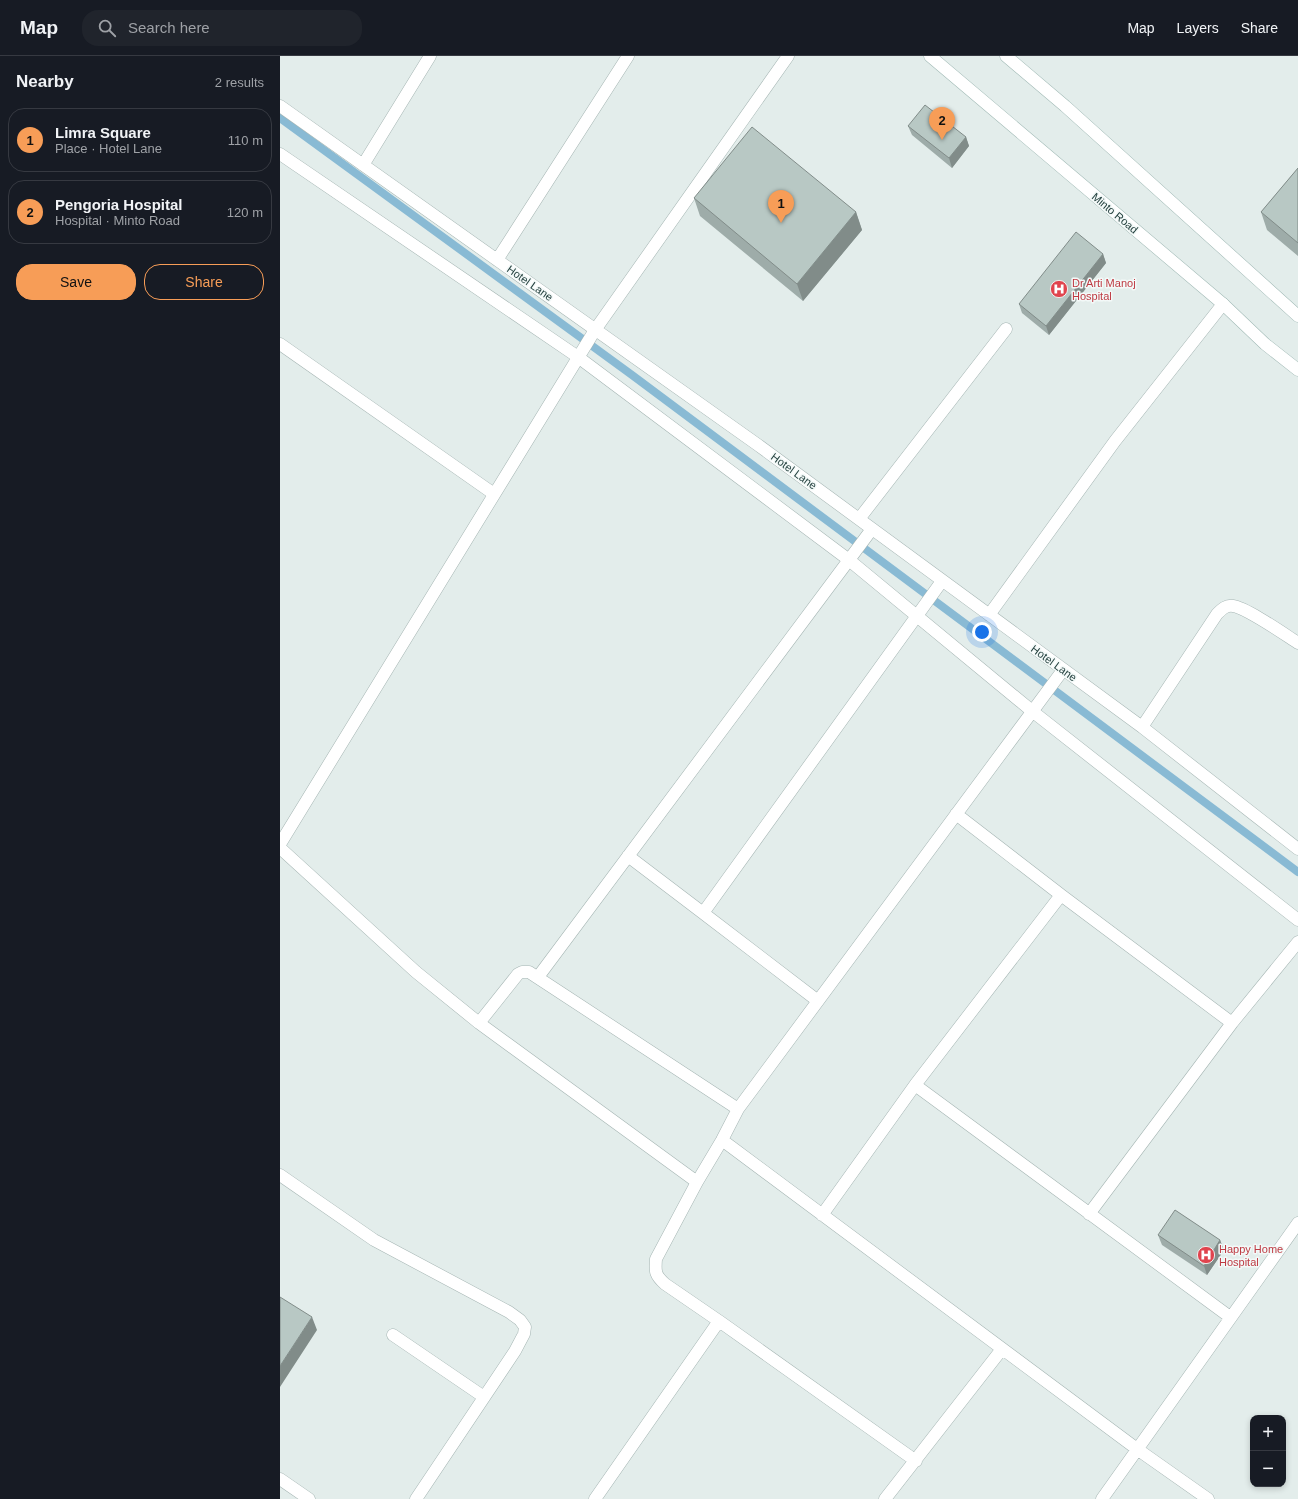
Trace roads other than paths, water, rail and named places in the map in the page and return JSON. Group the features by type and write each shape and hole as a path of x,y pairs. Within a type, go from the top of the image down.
{"street":[{"path":"363,165 430,56"},
{"path":"497,260 628,56"},
{"path":"280,844 595,330 788,56"},
{"name":"Minto Road","path":"930,56 1222,304 1264,344 1298,370"},
{"path":"1006,56 1065,106 1298,316"},
{"name":"Hotel Lane","path":"280,106 752,440 1142,727 1298,849"},
{"path":"280,154 580,354 848,560 1035,708 1298,920"},
{"path":"989,615 1115,440 1222,304"},
{"path":"859,519 1006,329"},
{"path":"280,344 494,494"},
{"path":"538,977 872,529"},
{"path":"703,913 942,581"},
{"path":"1142,727 1217,614 1224,607 1233,606 1244,610 1298,643"},
{"path":"916,1461 665,1284 657,1277 655,1269 656,1259 738,1109 1063,670"},
{"path":"956,814 1232,1023"},
{"path":"280,848 416,972 479,1024 697,1182"},
{"path":"628,856 818,1001"},
{"path":"822,1215 915,1085 1061,895"},
{"path":"1089,1214 1232,1023 1298,942"},
{"path":"479,1024 518,974 522,972 529,972 738,1109"},
{"path":"915,1085 1230,1317"},
{"path":"722,1140 1137,1449 1208,1499"},
{"path":"280,1175 374,1240 509,1312 520,1320 525,1327 524,1334 515,1351 416,1499"},
{"path":"1102,1499 1298,1223"},
{"path":"595,1499 719,1321"},
{"path":"393,1335 484,1396"},
{"path":"885,1499 1002,1349"},
{"path":"280,1479 309,1499"}],"waterway":[{"path":"280,118 632,375 1298,872"}],"place":[{"name":"Pengoria Hospital","path":"942,140"},
{"name":"Limra Square","path":"781,223"},
{"name":"Dr Arti Manoj Hospital","path":"1059,289"},
{"name":"Happy Home Hospital","path":"1206,1255"}]}
